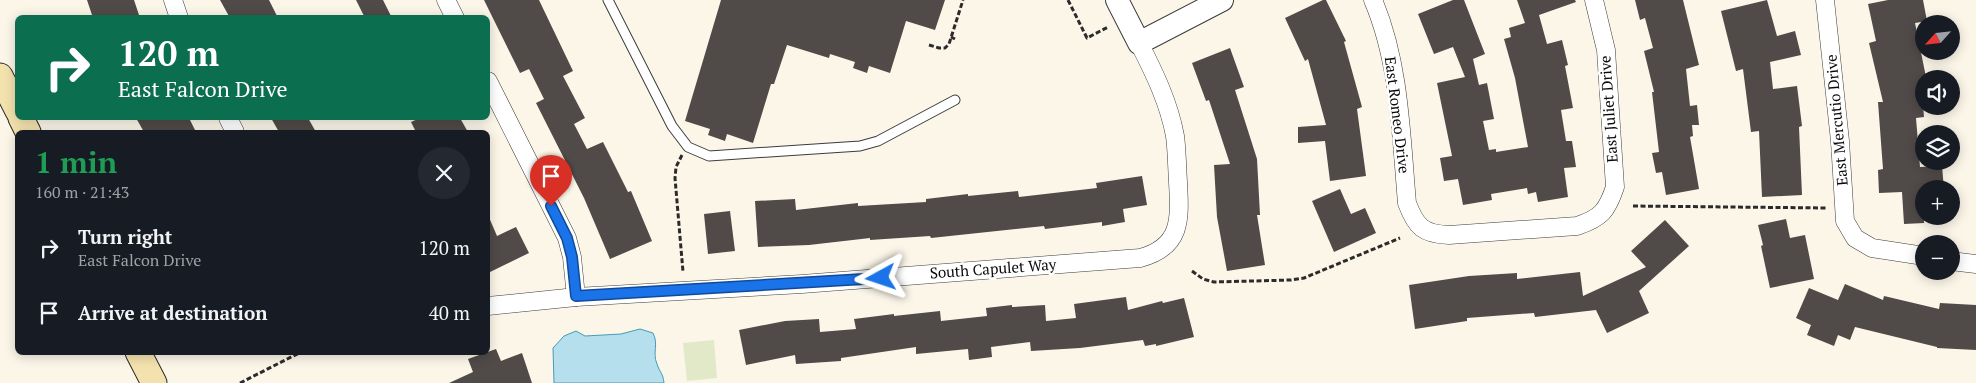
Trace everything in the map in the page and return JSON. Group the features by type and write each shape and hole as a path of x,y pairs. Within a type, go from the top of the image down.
{"main road":[{"path":"0,76 15,105"},
{"path":"140,355 154,383"}],"street":[{"path":"173,0 178,15"},
{"path":"446,0 454,15"},
{"path":"1117,0 1139,42 1222,0"},
{"name":"East Romeo Drive","path":"1373,0 1392,58 1400,114 1407,203 1412,217 1421,228 1433,234 1449,235 1577,226 1590,222 1601,215"},
{"name":"East Juliet Drive","path":"1594,0 1606,50 1615,188 1609,203 1601,215"},
{"name":"East Mercutio Drive","path":"1825,0 1840,141 1845,221 1855,238 1872,248 1915,255"},
{"name":"South Capulet Way","path":"490,306 576,296 802,284 1140,258 1154,254 1166,246 1176,229 1179,210 1175,136 1162,90 1139,42"},
{"path":"490,85 567,238 572,257 576,296"},
{"path":"1960,262 1976,264"}],"lane":[{"path":"608,0 672,126 688,147 709,156 860,146 878,141 955,100"}],"path":[{"path":"929,45 945,48 949,44 963,0"},
{"path":"1068,0 1087,38 1108,27"},
{"path":"950,37 955,39"},
{"path":"682,272 676,167 688,147"},
{"path":"1633,206 1832,208"},
{"path":"1192,271 1203,279 1214,282 1304,278 1400,238"},
{"path":"240,383 295,355"}],"green space":[{"path":"714,340 717,378 687,381 683,343"}],"water":[{"path":"640,329 653,333 655,337 655,356 664,383 554,383 553,348 564,336 576,331 585,336 621,334"}],"building":[{"path":"87,0 134,0 139,15 92,15"},
{"path":"220,0 269,0 276,15 228,15"},
{"path":"356,0 383,0 390,15 364,15"},
{"path":"484,0 539,0 573,71 563,76 585,118 574,124 587,149 603,142 628,192 631,191 652,241 610,259 584,198 536,103 544,99 529,69 520,73"},
{"path":"721,0 945,0 935,30 906,21 890,73 869,66 867,73 853,68 855,62 830,54 829,58 787,45 774,84 771,84 753,143 727,134 725,141 708,135 710,129 685,121"},
{"path":"1326,0 1346,41 1344,42 1362,107 1357,109 1366,176 1330,181 1325,141 1298,143 1298,127 1326,125 1308,59 1305,61 1285,18"},
{"path":"1453,0 1464,0 1485,54 1473,59 1479,85 1487,83 1494,119 1483,121 1489,150 1496,149 1496,152 1528,147 1515,78 1504,39 1511,37 1509,28 1525,23 1517,0 1575,0 1576,2 1539,15 1547,44 1562,40 1568,65 1565,66 1573,108 1561,110 1566,141 1572,141 1576,167 1564,168 1568,197 1538,202 1536,192 1528,194 1527,188 1491,194 1492,200 1463,205 1458,179 1444,181 1440,158 1452,156 1437,83 1465,77 1453,47 1434,54 1418,14"},
{"path":"1635,0 1683,0 1699,65 1686,69 1690,106 1697,105 1699,125 1692,125 1693,136 1690,137 1699,189 1666,195 1662,172 1656,173 1652,153 1659,152 1652,92 1654,92 1644,51 1653,48 1645,18 1640,20"},
{"path":"1767,0 1777,36 1795,31 1801,55 1770,62 1773,89 1797,86 1802,126 1799,127 1802,195 1762,197 1759,131 1751,132 1743,69 1736,71 1721,11"},
{"path":"1888,0 1923,0 1926,15 1915,15 1915,60 1923,60 1925,70 1915,70 1915,115 1924,115 1924,117 1916,118 1915,170 1942,170 1943,180 1915,180 1915,223 1904,224 1902,192 1879,193 1878,170 1883,169 1878,102 1883,102 1869,43 1876,41 1868,4"},
{"path":"1230,48 1244,87 1235,90 1257,159 1260,215 1257,215 1265,265 1227,271 1217,217 1214,165 1230,164 1209,100 1206,101 1192,63"},
{"path":"137,120 190,120 195,130 143,130"},
{"path":"272,120 309,120 315,130 278,130"},
{"path":"416,120 461,120 467,130 415,130 411,122"},
{"path":"1142,176 1147,205 1123,209 1125,222 1102,226 1102,222 1045,229 1044,226 931,238 930,236 870,240 870,238 809,245 758,247 755,201 795,199 796,210 858,203 858,206 926,202 926,199 1018,191 1019,197 1097,188 1096,183"},
{"path":"1340,189 1351,214 1365,208 1376,233 1334,252 1312,201"},
{"path":"730,211 735,251 708,254 704,214"},
{"path":"1786,219 1790,238 1805,235 1814,279 1770,288 1758,225"},
{"path":"490,220 497,236 516,227 529,253 490,272"},
{"path":"1665,220 1689,246 1639,291 1649,313 1607,333 1596,310 1535,317 1534,313 1467,318 1467,321 1415,329 1409,285 1469,276 1517,273 1517,279 1580,272 1583,296 1646,267 1631,251"},
{"path":"1845,284 1883,300 1884,296 1939,309 1940,303 1976,305 1976,350 1937,348 1855,327 1850,340 1838,335 1834,346 1807,335 1811,325 1796,318 1809,288 1838,300"},
{"path":"1126,297 1128,310 1162,301 1163,303 1184,298 1194,337 1156,346 1156,344 1145,346 1143,340 1080,348 1031,351 1030,342 991,347 992,357 969,360 968,349 916,354 916,347 841,358 841,361 796,364 795,355 746,365 739,330 785,321 819,319 820,332 856,329 854,319 940,311 941,321 987,316 986,308 1012,305 1012,307 1045,305 1046,321 1076,318 1074,304"},
{"path":"496,349 501,361 522,353 532,383 449,383 473,372 468,359 479,355 490,355 490,351"}],"route":[{"path":"551,206 567,238 572,257 576,296 881,278"}]}
